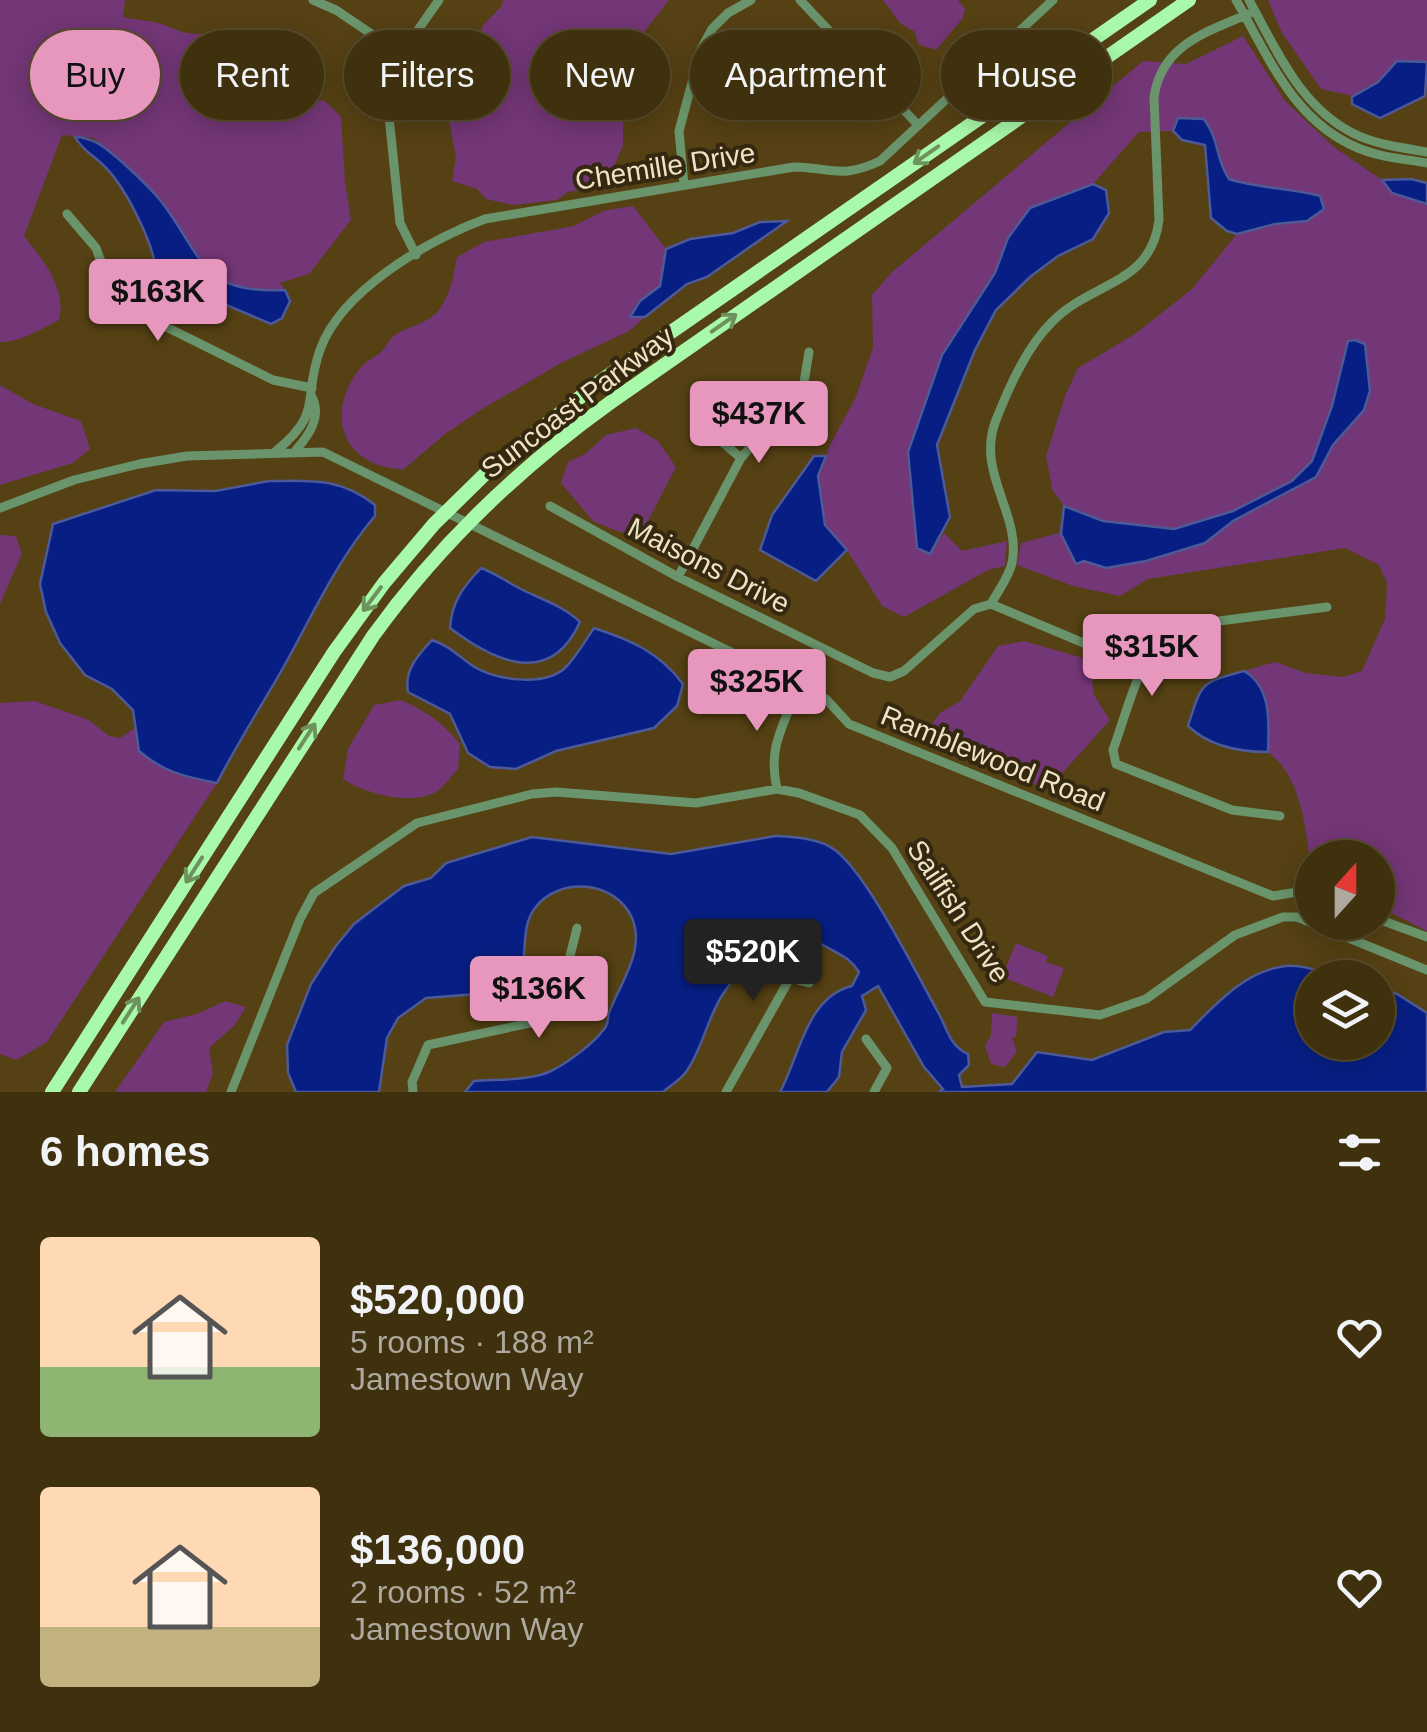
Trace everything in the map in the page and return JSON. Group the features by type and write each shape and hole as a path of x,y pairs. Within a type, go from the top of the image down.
{"highway":[{"name":"Suncoast Parkway","path":"52,1092 334,652 384,583 458,498 514,448 599,382 1150,0"},
{"name":"Suncoast Parkway","path":"79,1092 374,636 455,534 480,509 578,426 1189,0"}],"street":[{"path":"314,0 366,30"},
{"path":"418,30 440,0"},
{"path":"684,185 679,131 701,49 728,13 751,0"},
{"path":"800,0 918,125"},
{"path":"1033,0 1042,10"},
{"name":"Chemille Drive","path":"296,450 308,426 321,347 342,310 371,282 416,255 485,218 794,167 838,173 858,171 880,161 1053,0"},
{"path":"1236,0 1250,13 1293,80 1325,115 1362,138 1427,152"},
{"path":"1248,0 1250,13 1288,91 1322,127 1360,149 1427,163"},
{"path":"1143,668 991,604 1012,565 1014,544 990,466 989,444 995,421 1039,334 1080,298 1135,270 1149,256 1159,220 1154,96 1156,80 1171,55 1191,37 1250,13"},
{"path":"390,120 400,223 416,255"},
{"path":"67,214 96,248 112,290 124,306 274,380 312,392"},
{"path":"678,577 741,458 804,388 809,352"},
{"path":"701,407 708,430 741,458"},
{"name":"Chemille Drive","path":"308,426 315,434 312,450"},
{"name":"Chemille Drive","path":"276,451 308,426"},
{"name":"Ramblewood Road","path":"0,508 74,480 187,456 296,450 333,455 798,685 826,700 848,724 1273,896 1295,892"},
{"name":"Maisons Drive","path":"550,506 678,577 874,673 890,677 904,672 974,608 991,604"},
{"path":"1280,816 1232,810 1116,764 1113,750 1143,668 1161,635 1174,627 1327,607"},
{"path":"777,789 773,750 798,685"},
{"name":"Sailfish Drive","path":"230,1092 300,919 314,894 417,824 532,794 556,792 696,802 777,789 799,792 860,816 892,848 986,1002 1100,1015 1146,999 1235,935 1283,917 1298,917 1427,970"},
{"path":"1395,925 1427,937"},
{"path":"413,1092 412,1082 428,1045 544,1020 556,1008 576,928"},
{"path":"726,1092 790,978 809,983"},
{"path":"866,1039 887,1068 874,1092"}],"shaded area":[{"path":"0,0 125,0 123,17 180,31 180,120 324,120 324,101 341,117 351,220 309,274 280,283 285,290 244,290 221,281 196,259 161,202 136,175 94,138 62,135 24,236 56,286 61,308 59,320 23,338 0,342"},
{"path":"503,0 669,0 646,30 530,30 530,120 623,120 623,145 606,186 568,192 557,200 514,205 486,199 477,189 452,181 456,158 449,120 510,120 510,30 481,30"},
{"path":"882,0 958,0 965,9 953,30 941,30 941,44 936,50 921,46 921,30 912,30"},
{"path":"1268,0 1427,0 1427,64 1393,66 1373,85 1353,96 1321,89 1282,33"},
{"path":"1243,36 1285,101 1334,147 1382,180 1392,193 1427,204 1427,931 1395,915 1395,840 1307,840 1302,810 1289,777 1268,752 1269,723 1256,678 1244,671 1275,662 1306,673 1343,677 1362,671 1385,619 1387,583 1379,565 1345,548 1148,579 1120,596 1073,586 1017,565 1021,543 1059,533 1064,506 1052,489 1046,456 1078,368 1135,334 1192,289 1236,235 1211,218 1204,145 1182,140 1173,131 1139,132 1093,184 1030,208 1008,238 995,273 942,355 926,403 917,548 930,554 944,533 962,551 1007,541 1005,566 988,570 904,617 882,606 847,550 825,525 818,476 855,399 873,348 872,295 891,273 1073,120 1112,120 1112,87 1143,61 1186,64"},
{"path":"1397,61 1427,62 1425,96 1380,118 1352,104 1352,97 1378,82"},
{"path":"1178,118 1204,119 1229,179 1320,196 1324,209 1307,221 1237,234 1227,231 1211,218 1205,145 1182,140 1173,131"},
{"path":"75,137 100,145 144,182 199,258 221,280 258,290 285,290 290,301 282,318 271,324 217,301 155,264 142,226 119,185"},
{"path":"1382,180 1427,183 1427,204 1392,193"},
{"path":"1093,184 1106,190 1109,213 1093,239 1058,256 1030,277 996,310 975,350 937,445 950,517 930,554 917,548 908,452 942,355 995,273 1008,238 1030,208"},
{"path":"633,206 666,249 660,286 640,301 631,316 645,317 629,331 563,362 482,409 403,470 373,463 350,444 342,419 346,391 353,378 395,335 436,313 450,289 457,257 484,242 574,226 603,211"},
{"path":"787,221 707,277 687,284 645,317 630,317 640,301 660,286 666,249 690,239 733,233 760,222"},
{"path":"1348,341 1365,344 1370,391 1364,410 1333,445 1316,477 1233,521 1205,543 1146,561 1106,568 1084,561 1076,564 1061,534 1064,506 1103,521 1174,529 1233,511 1292,481 1312,461 1332,406"},
{"path":"0,385 33,404 81,421 90,449 73,463 0,485"},
{"path":"636,428 658,441 676,467 640,536 593,521 561,483 568,462 585,454 606,435"},
{"path":"814,456 826,456 818,476 825,525 847,550 816,581 760,550 772,515"},
{"path":"269,481 312,481 350,489 375,505 375,516 335,573 217,783 184,776 139,751 133,710 112,689 85,675 60,643 46,612 40,584 53,524 156,490 215,491"},
{"path":"0,535 16,536 22,554 0,604"},
{"path":"481,568 558,606 580,622 568,643 553,656 538,662 521,662 485,651 450,628 460,595"},
{"path":"594,628 643,649 664,663 683,684 677,706 654,728 556,751 516,769 490,767 468,753 450,714 408,692 410,671 432,640 482,671 506,678 532,679 545,678 565,668"},
{"path":"1024,641 1090,660 1094,695 1110,720 1058,778 1038,786 1010,770 924,735 940,713 960,701 998,646"},
{"path":"1244,671 1260,686 1264,696 1268,752 1225,746 1188,726 1205,686"},
{"path":"401,700 433,718 460,744 458,769 439,790 425,796 388,796 343,779 348,749 374,705"},
{"path":"35,701 89,720 109,736 120,738 136,727 139,751 180,776 217,783 47,1042 16,1060 0,1054 0,703"},
{"path":"775,836 806,839 835,850 862,880 950,1036 968,1054 969,1065 959,1075 962,1087 1012,1084 1037,1052 1092,1060 1164,1032 1190,1030 1245,981 1271,969 1293,966 1295,1060 1395,1060 1395,993 1427,1013 1427,1092 939,1092 943,1089 924,1067 878,986 862,996 866,1010 842,1052 839,1077 827,1092 780,1092 814,1015 836,992 852,986 859,972 848,959 823,945 809,939 794,939 766,949 731,982 686,1072 663,1092 465,1092 474,1081 523,1078 551,1071 580,1052 606,1026 634,955 635,930 624,905 613,896 600,890 572,887 545,898 535,908 514,988 426,998 398,1018 387,1038 379,1092 296,1092 288,1073 287,1045 311,984 354,924 404,886 431,878 446,863 532,837 671,854"},
{"path":"1016,943 1048,956 1046,962 1064,968 1053,997 1002,977"},
{"path":"225,1001 246,1007 235,1025 209,1048 213,1073 206,1092 115,1092 164,1022 197,1014"},
{"path":"992,1013 1018,1017 1016,1037 1012,1037 1017,1052 1005,1067 991,1064 985,1046 991,1035"}]}
